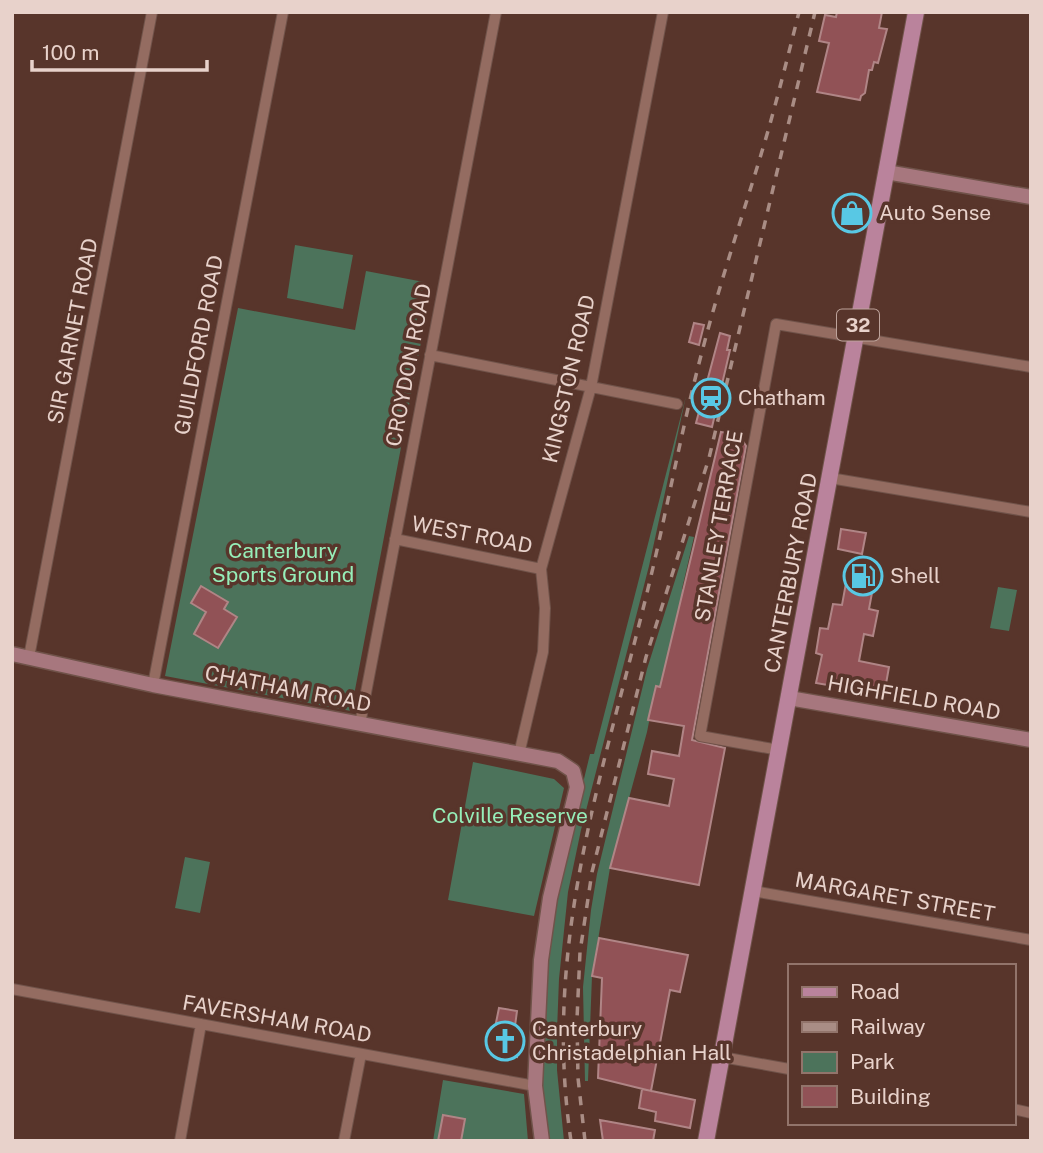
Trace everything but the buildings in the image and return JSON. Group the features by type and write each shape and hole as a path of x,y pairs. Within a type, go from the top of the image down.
{"main road":[{"name":"CANTERBURY ROAD","path":"706,1141 916,12"}],"street":[{"name":"SIR GARNET ROAD","path":"29,657 152,12"},
{"name":"GUILDFORD ROAD","path":"153,685 283,12"},
{"name":"CROYDON ROAD","path":"360,724 496,12"},
{"name":"KINGSTON ROAD","path":"519,754 543,652 545,608 541,569 591,387 663,12"},
{"path":"886,172 1031,197"},
{"name":"STANLEY TERRACE","path":"779,750 700,736 761,399 776,324 856,338"},
{"path":"856,338 1031,367"},
{"path":"430,355 677,404"},
{"path":"830,478 1031,512"},
{"name":"WEST ROAD","path":"395,539 541,569"},
{"name":"CHATHAM ROAD","path":"12,654 153,685 558,761 573,771 577,787 550,898 541,960 535,1086"},
{"name":"HIGHFIELD ROAD","path":"789,698 1031,740"},
{"name":"MARGARET STREET","path":"752,891 1031,940"},
{"name":"FAVERSHAM ROAD","path":"12,989 535,1086"},
{"path":"180,1141 201,1024"},
{"path":"344,1141 361,1054"},
{"path":"722,1057 788,1069"},
{"path":"535,1086 542,1141"}],"green space":[{"path":"295,245 353,255 343,309 287,298"},
{"name":"Canterbury Sports Ground","path":"366,271 424,282 413,341 421,342 351,711 165,676 238,308 355,330"},
{"path":"686,396 649,566 581,830 568,892 559,979 557,1031 557,1070 564,1141 547,1141 540,1078 543,995 556,895 590,754 594,754"},
{"path":"689,536 694,537 682,589 684,590 660,687 656,687 647,732 610,868 592,976 588,1081 585,1081 583,987 597,874 647,669"},
{"path":"998,587 1017,590 1009,631 990,628"},
{"name":"Colville Reserve","path":"473,762 554,779 564,788 534,916 448,900"},
{"path":"185,857 210,862 200,913 175,908"},
{"path":"443,1080 524,1094 528,1141 433,1141"}],"railway":[{"path":"571,1141 564,1071 564,1003 570,937 593,807 651,576 695,380 718,293 768,131 799,12"},
{"path":"585,1141 578,1078 577,1019 580,952 592,872 646,657 709,458 815,12"}],"place":[{"name":"Auto Sense","path":"852,213"},
{"name":"Chatham","path":"711,398"},
{"name":"Shell","path":"863,576"},
{"name":"Canterbury Christadelphian Hall","path":"505,1041"}]}
